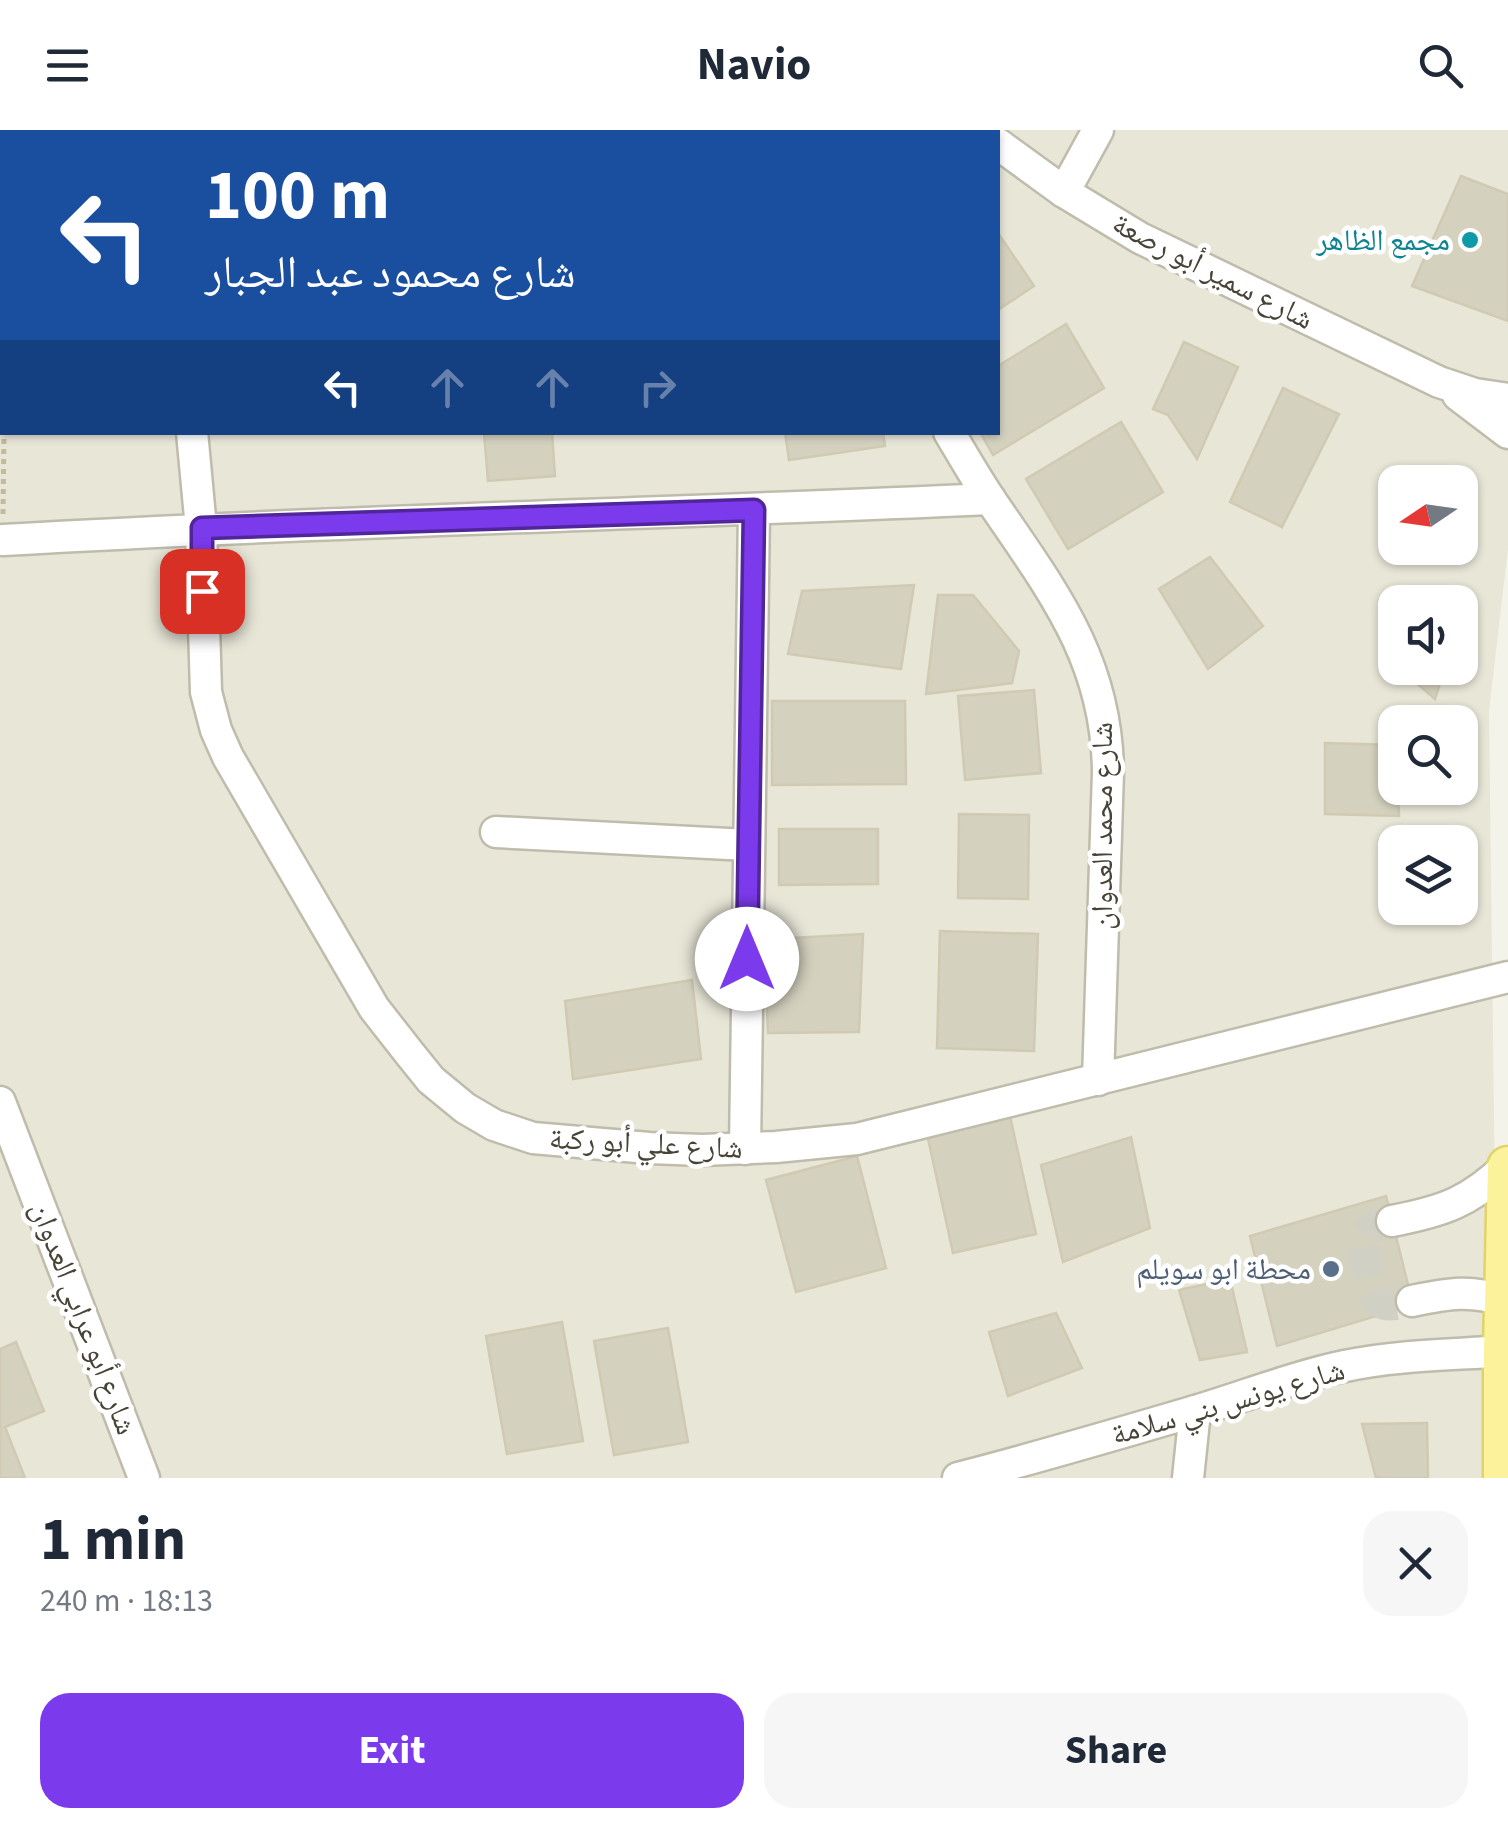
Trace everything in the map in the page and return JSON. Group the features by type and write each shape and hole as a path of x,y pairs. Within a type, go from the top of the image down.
{"main road":[{"path":"1504,1478 1508,1166"}],"street":[{"path":"1064,192 1098,130"},
{"name":"شارع سمير أبو رصعة","path":"1000,145 1064,192 1175,256 1439,382 1476,394 1508,398"},
{"name":"شارع سمير أبو رصعة","path":"1439,382 1508,433"},
{"name":"شارع علي أبو ركبة","path":"192,435 202,528 206,692 216,730 374,1008 432,1080 494,1125 533,1138 648,1148 745,1149 857,1139 1508,976"},
{"name":"شارع محمد العدوان","path":"951,435 1068,618 1100,697 1108,772 1098,1080"},
{"path":"3,540 202,528 990,499"},
{"path":"745,1149 754,510"},
{"path":"496,832 748,845"},
{"name":"شارع أبو عرابي العدوان","path":"0,1102 144,1478"},
{"path":"1392,1221 1452,1206 1473,1195 1508,1166"},
{"path":"1412,1301 1473,1293 1504,1302"},
{"name":"شارع يونس بني سلامة","path":"958,1478 1345,1366 1504,1352"},
{"path":"1188,1478 1195,1412"}],"path":[{"path":"3,540 4,435"}],"shaded area":[{"path":"1000,130 1508,130 1508,549 1489,711 1498,1445 1494,1478 0,1478 0,435 1000,435"}],"building":[{"name":"مجمع الظاهر","path":"1461,176 1508,194 1508,321 1412,286"},
{"path":"1000,236 1034,286 1000,309"},
{"path":"1066,324 1104,388 993,455 982,435 1000,435 1000,365"},
{"path":"1184,342 1238,367 1197,459 1168,415 1153,409"},
{"path":"1283,388 1339,414 1282,527 1230,502"},
{"path":"1121,422 1163,492 1068,549 1026,479"},
{"path":"484,435 552,435 555,476 488,481"},
{"path":"785,435 883,435 885,446 789,460"},
{"path":"1210,557 1263,626 1208,669 1159,589"},
{"path":"914,585 901,669 788,654 802,591"},
{"path":"938,595 973,595 1019,651 1012,683 926,694"},
{"path":"1419,685 1440,685 1435,699"},
{"path":"1034,690 1041,773 965,780 958,696"},
{"path":"772,701 905,701 906,784 772,785"},
{"path":"1325,743 1378,745 1378,805 1399,805 1399,816 1325,814"},
{"path":"959,814 1029,815 1028,899 958,898"},
{"path":"779,829 878,829 878,884 779,885"},
{"path":"940,931 1038,934 1034,1051 937,1048"},
{"path":"863,934 859,1032 768,1033 764,945 773,939"},
{"path":"692,980 701,1059 573,1079 565,1001"},
{"path":"1010,1116 1036,1234 953,1253 927,1134"},
{"path":"1131,1137 1150,1228 1063,1262 1041,1165"},
{"path":"857,1156 886,1268 796,1292 766,1180"},
{"name":"محطة ابو سويلم","path":"1386,1196 1413,1305 1277,1346 1250,1236"},
{"path":"1230,1279 1247,1352 1200,1360 1179,1290"},
{"path":"1056,1313 1082,1368 1008,1396 989,1332"},
{"path":"562,1322 583,1441 507,1454 486,1336"},
{"path":"668,1328 688,1442 614,1455 594,1341"},
{"path":"16,1342 44,1411 5,1427 25,1478 0,1478 0,1349"},
{"path":"1427,1423 1428,1478 1376,1478 1362,1424"}],"tunnel":[{"path":"1392,1221 1372,1226 1363,1240 1370,1283 1376,1299 1384,1305 1412,1301"}],"place":[{"name":"مجمع الظاهر","path":"1470,240"},
{"name":"محطة ابو سويلم","path":"1331,1269"}],"route":[{"path":"202,591 202,528 754,510 747,959"}]}
